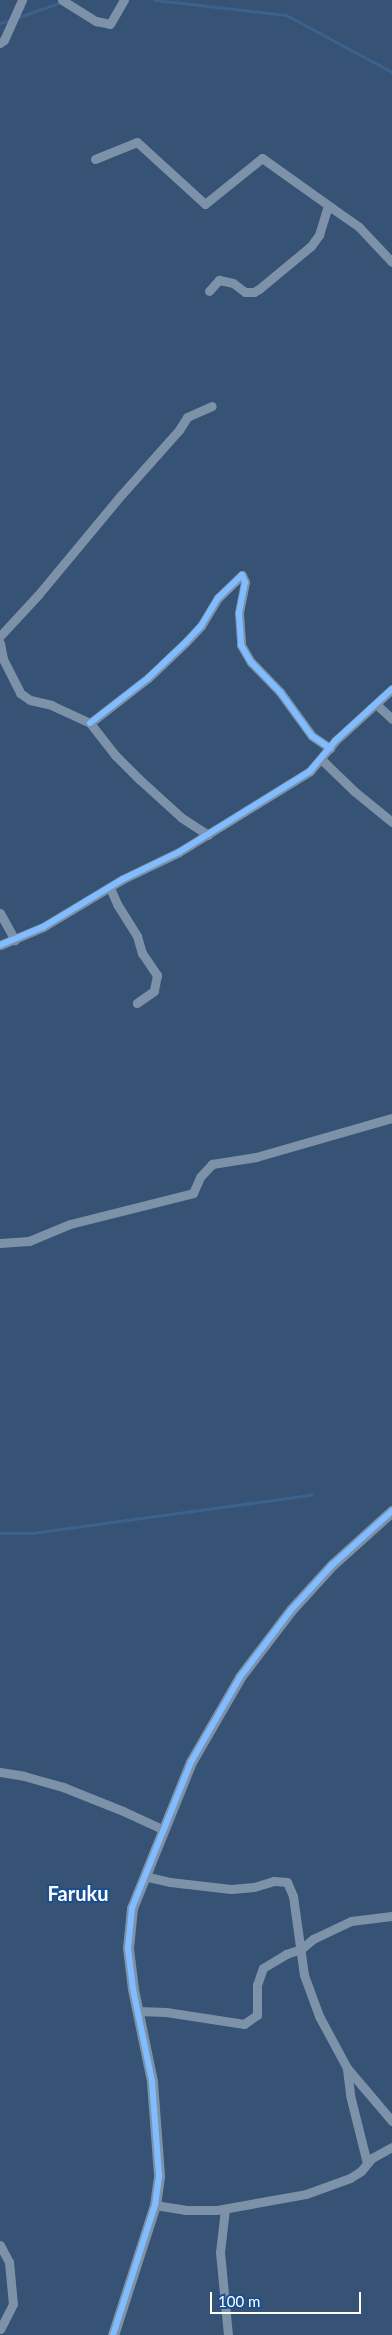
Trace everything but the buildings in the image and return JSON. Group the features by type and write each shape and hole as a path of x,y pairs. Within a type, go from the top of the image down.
{"street":[{"path":"0,43 4,40 22,0"},
{"path":"62,0 96,21 110,24 124,0"},
{"path":"95,159 137,142 205,204 262,158 359,227 392,262"},
{"path":"209,291 219,280 233,282 245,292 254,292 259,289 312,246 319,235 328,209 332,208"},
{"path":"0,636 38,595 127,488 179,430 187,417 212,406"},
{"path":"90,722 148,678 186,642 201,626 218,598 242,575 245,582 239,613 241,645 251,662 280,692 312,736 330,748"},
{"path":"0,643 3,659 20,693 30,700 51,705 90,722 114,754 139,779 182,818 208,835"},
{"path":"0,945 15,940 208,835 310,771 322,760 330,748 392,689"},
{"path":"376,704 392,719"},
{"path":"322,760 354,791 392,822"},
{"path":"110,888 117,904 138,936 142,953 158,975 154,991 137,1003"},
{"path":"0,913 15,940"},
{"path":"0,1243 29,1240 70,1224 193,1192 200,1177 212,1164 256,1156 392,1118"},
{"path":"114,2335 155,2204 159,2175 152,2081 138,2012 128,1948 132,1908 190,1762 240,1677 291,1610 332,1565 392,1511"},
{"path":"0,1772 24,1776 63,1787 162,1829"},
{"path":"144,1876 170,1882 231,1889 254,1887 274,1881 287,1882 293,1896 304,1975 320,2016 347,2068 392,2121"},
{"path":"138,2012 166,2012 244,2024 257,2015 257,1985 264,1968 286,1954 301,1949 313,1939 352,1921 392,1916"},
{"path":"347,2068 350,2095 368,2163"},
{"path":"155,2204 185,2210 225,2209 306,2194 350,2178 383,2150 392,2147"},
{"path":"225,2209 220,2252 228,2335"},
{"path":"0,2245 8,2262 13,2304 0,2329"}],"waterway":[{"path":"155,0 286,15 392,72"},
{"path":"16,18 62,2"},
{"path":"0,23 10,20"},
{"path":"0,1533 32,1533 311,1495"}],"cycle path":[{"path":"90,723 148,678 186,642 201,626 218,598 242,575 245,582 239,613 241,645 251,662 280,692 312,736 330,748"},
{"path":"0,945 43,927 123,879 179,852 310,771 335,741 392,689"},
{"path":"113,2335 155,2205 159,2175 152,2081 133,1989 128,1948 132,1908 191,1762 240,1677 291,1610 332,1565 392,1511"}],"district":[{"name":"Faruku","path":"78,1893"}]}
